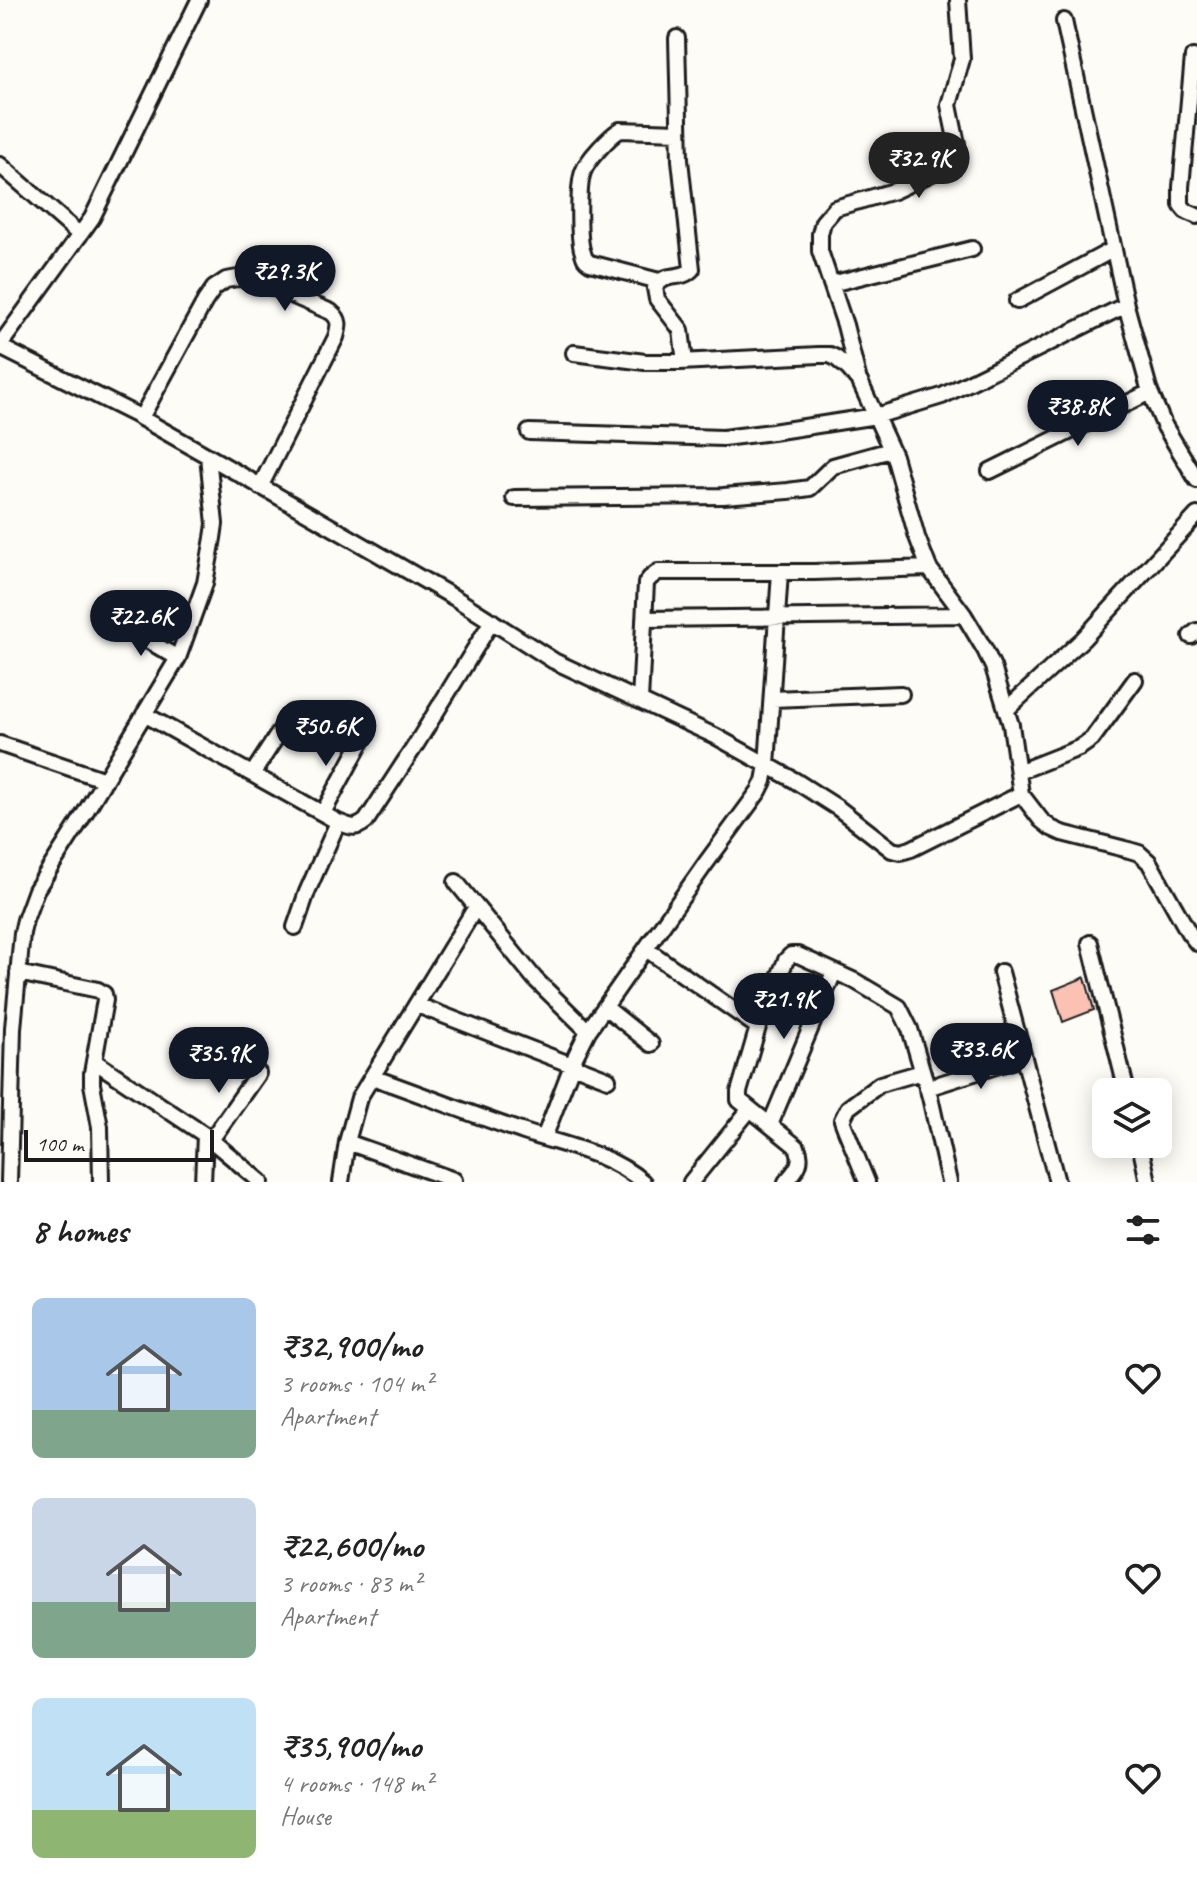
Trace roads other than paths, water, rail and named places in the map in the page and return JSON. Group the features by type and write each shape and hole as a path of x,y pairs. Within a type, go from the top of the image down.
{"street":[{"path":"199,0 102,200 0,347 141,418 455,598 554,661 715,736 767,765 838,808 887,846 901,852 911,849 1021,794"},
{"path":"958,0 962,59 949,105 957,154 951,164 894,191 835,208 823,222 820,251 860,382 891,450 929,568 964,615 993,667 1011,725 1021,794 1051,828 1139,853 1149,862 1197,943"},
{"path":"1064,21 1126,305 1150,392 1164,425 1197,480"},
{"path":"677,38 680,160 692,269 688,274 659,281 655,288 657,299 681,330 685,362"},
{"path":"1193,57 1181,205 1197,216"},
{"path":"659,281 590,263 584,258 580,222 582,178 589,161 620,130 679,132"},
{"path":"0,165 80,235"},
{"path":"831,284 972,249"},
{"path":"1017,301 1114,249"},
{"path":"141,418 205,301 214,288 226,280 254,279 331,312 339,324 336,337 260,487"},
{"path":"529,432 723,438 876,416 942,396 1126,305"},
{"path":"574,353 645,362 830,355 860,382"},
{"path":"990,471 1150,392"},
{"path":"514,498 723,496 788,491 810,488 833,466 891,450"},
{"path":"9,1182 13,1028 25,920 36,890 178,658 205,583 213,538 215,524 208,456"},
{"path":"1006,710 1083,639 1197,515"},
{"path":"640,701 646,583 658,572 929,568"},
{"path":"544,1138 588,1031 764,781 780,572"},
{"path":"644,619 964,615"},
{"path":"144,714 338,822 359,827 415,746 492,621"},
{"path":"123,626 178,658"},
{"path":"1018,772 1079,748 1092,739 1135,680"},
{"path":"772,699 901,694"},
{"path":"253,773 292,713"},
{"path":"323,813 362,741"},
{"path":"0,744 105,780"},
{"path":"295,927 338,822"},
{"path":"456,882 535,979 588,1031"},
{"path":"341,1182 347,1142 359,1098 476,907"},
{"path":"1090,943 1124,1078"},
{"path":"646,949 758,1027"},
{"path":"786,1182 799,1166 797,1147 739,1100 739,1092 758,1027 786,960 791,955 798,955 867,987 899,1007 910,1029 927,1088 949,1182"},
{"path":"770,1125 834,972"},
{"path":"1001,972 1057,1182"},
{"path":"18,973 98,990 104,994 92,1084 100,1127 101,1182"},
{"path":"417,1005 608,1079"},
{"path":"605,1007 651,1044"},
{"path":"927,1088 1024,1057"},
{"path":"94,1061 208,1138 261,1182"},
{"path":"867,1182 842,1120 844,1114 880,1084 922,1072"},
{"path":"203,1182 208,1138 258,1073"},
{"path":"372,1077 603,1156 643,1182"},
{"path":"691,1182 750,1109"},
{"path":"347,1142 454,1180"},
{"path":"1143,1158 1148,1182"}]}
